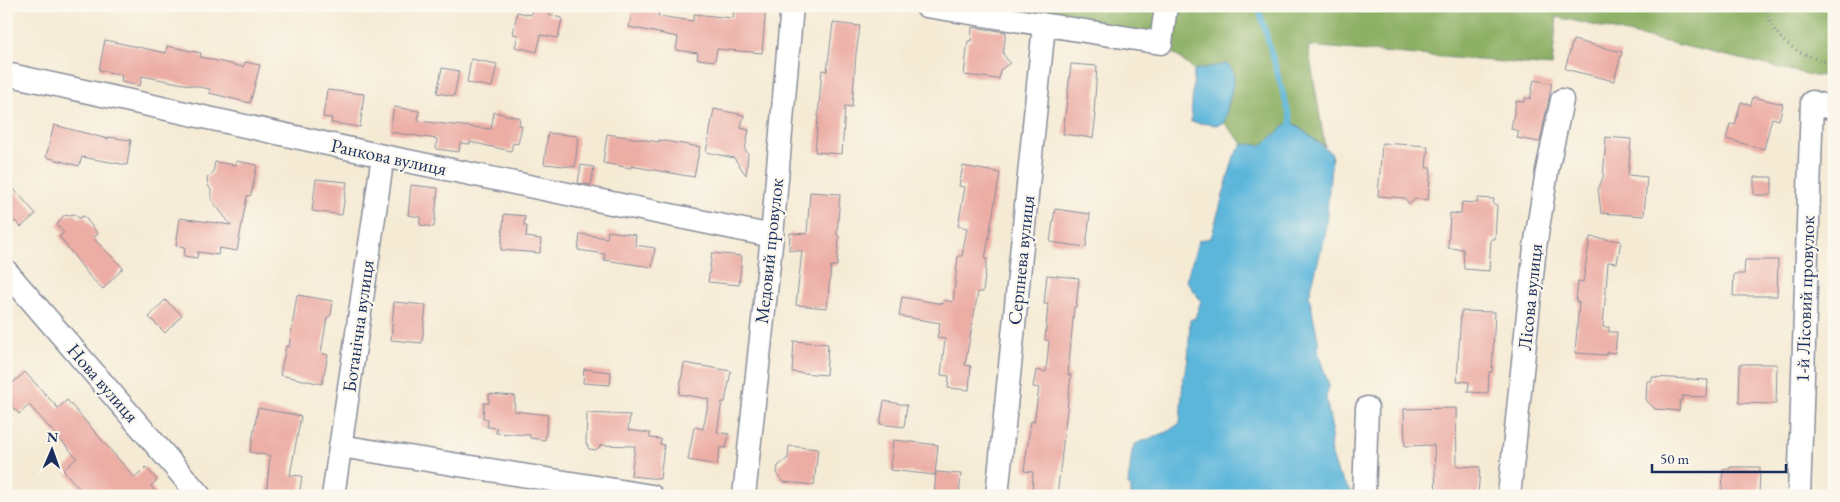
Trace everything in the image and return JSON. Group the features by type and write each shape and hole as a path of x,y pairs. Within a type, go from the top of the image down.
{"street":[{"name":"Медовий провулок","path":"744,496 772,236 792,6"},
{"path":"926,6 1161,44 1166,6"},
{"name":"Серпнева вулиця","path":"997,496 1044,24"},
{"name":"Ранкова вулиця","path":"6,74 383,156 772,236"},
{"name":"Лісова вулиця","path":"1509,496 1535,247 1547,171 1562,100"},
{"name":"1-й Лісовий провулок","path":"1799,496 1812,102 1834,109"},
{"name":"Ботанічна вулиця","path":"333,496 383,156"},
{"name":"Нова вулиця","path":"6,271 200,496"},
{"path":"1364,496 1367,408"},
{"path":"340,446 652,496"}],"path":[{"path":"1767,6 1766,13 1778,37 1798,52 1834,65"}],"green space":[{"path":"926,6 1834,6 1834,75 1815,76 1557,17 1552,66 1308,46 1325,147 1291,121 1262,146 1243,144 1224,123 1234,79 1227,64 1194,70 1161,43"}],"water":[{"path":"1227,64 1233,71 1234,79 1224,123 1216,125 1191,122 1194,70"},
{"path":"1291,121 1332,154 1325,235 1309,296 1318,339 1319,356 1329,385 1326,398 1332,430 1330,449 1338,474 1354,496 1131,496 1131,488 1128,485 1132,451 1135,444 1167,432 1180,423 1183,379 1188,360 1190,320 1195,318 1201,301 1186,280 1199,240 1211,238 1234,156 1243,144 1262,145"}],"building":[{"path":"532,6 550,8 548,15 562,18 558,38 541,35 537,52 515,47 518,35 513,34 517,12 531,15"},
{"path":"633,6 660,6 658,16 693,21 694,14 733,18 734,6 766,7 762,53 717,49 715,61 697,59 698,53 676,50 678,37 629,27"},
{"path":"833,23 860,26 852,107 845,106 842,154 815,152 822,70 827,71"},
{"path":"972,27 1006,32 1003,54 1010,63 1000,70 999,79 964,75 968,41 971,41"},
{"path":"105,40 166,53 167,46 201,53 200,57 243,67 245,62 260,65 250,103 209,93 210,89 142,76 140,86 121,82 122,75 99,70"},
{"path":"1573,40 1622,52 1614,81 1565,69"},
{"path":"471,59 497,64 492,87 467,83"},
{"path":"1071,64 1097,66 1094,114 1096,114 1093,138 1063,134"},
{"path":"442,68 459,71 454,96 437,93"},
{"path":"1534,80 1552,83 1540,142 1517,138 1519,131 1511,129 1516,101 1524,102 1525,98 1530,99"},
{"path":"327,90 364,94 360,127 331,123 332,118 323,117"},
{"path":"1753,97 1783,104 1779,120 1772,118 1764,149 1726,139 1730,124 1735,125 1741,102 1751,105"},
{"path":"394,107 419,111 418,121 491,129 494,112 520,118 519,125 522,126 518,144 513,143 511,151 470,142 470,144 460,143 459,152 436,149 437,139 390,132"},
{"path":"714,109 744,115 741,128 749,130 745,149 748,154 746,175 734,158 706,152"},
{"path":"54,125 108,139 108,137 131,140 127,165 82,157 79,166 46,157"},
{"path":"548,133 578,136 575,167 544,164"},
{"path":"607,134 700,147 694,177 603,163"},
{"path":"1606,137 1631,139 1628,175 1647,177 1644,216 1601,213 1598,188 1603,178"},
{"path":"1382,143 1428,146 1426,168 1431,168 1428,200 1415,199 1409,204 1405,198 1378,196"},
{"path":"236,161 257,165 251,195 247,196 237,251 219,248 218,255 198,252 197,258 184,256 185,247 176,246 180,218 231,225 211,199 211,190 207,178 213,173 215,162 236,165"},
{"path":"581,165 594,167 591,185 578,183"},
{"path":"963,166 1000,173 985,259 987,259 983,292 978,292 965,365 971,366 969,390 948,388 949,376 941,375 945,339 937,338 940,323 899,316 902,297 943,304 944,300 953,302 958,256 962,256 967,228 958,226 965,187 959,186"},
{"path":"1754,177 1772,177 1772,195 1754,195"},
{"path":"316,179 347,182 342,215 312,211"},
{"path":"6,180 36,214 21,227 15,221 6,229"},
{"path":"411,185 438,188 434,227 420,225 420,217 408,215"},
{"path":"810,192 840,194 837,266 831,266 827,308 796,305 802,251 789,250 790,233 807,234"},
{"path":"1478,198 1494,199 1493,204 1497,205 1495,239 1491,239 1489,271 1464,269 1463,249 1448,248 1450,213 1461,214 1462,202 1477,203"},
{"path":"1055,209 1090,214 1086,247 1050,242"},
{"path":"74,214 79,218 84,216 98,234 93,238 123,268 103,289 90,277 59,236 64,233 57,225 63,216"},
{"path":"504,214 525,216 524,226 527,226 526,237 541,239 540,253 501,250"},
{"path":"608,231 636,235 635,245 655,248 652,267 604,260 605,254 578,250 580,234 607,238"},
{"path":"1590,237 1621,241 1617,263 1608,262 1603,327 1609,327 1609,332 1617,332 1615,353 1607,352 1607,355 1575,353 1579,302 1576,302 1578,281 1583,282"},
{"path":"712,253 742,256 739,285 708,282"},
{"path":"1745,260 1778,260 1777,296 1733,296 1734,274 1744,274"},
{"path":"1047,275 1079,278 1076,307 1074,307 1068,375 1071,375 1057,496 1032,496 1033,472 1024,471 1031,421 1034,422 1039,388 1033,387 1036,370 1046,372 1049,341 1045,340 1048,304 1044,304"},
{"path":"297,295 333,301 331,315 327,318 321,353 328,355 322,384 280,375 286,346 289,347"},
{"path":"165,300 182,315 165,333 149,317"},
{"path":"394,302 426,305 422,343 391,340"},
{"path":"1461,311 1495,312 1492,372 1489,372 1488,393 1468,392 1469,382 1457,381"},
{"path":"794,341 828,344 826,375 792,372"},
{"path":"684,363 731,371 725,402 722,402 717,432 729,434 726,448 720,447 717,465 688,460 694,427 703,429 709,399 679,394"},
{"path":"1740,364 1777,364 1776,404 1739,403"},
{"path":"584,369 611,372 610,385 583,383"},
{"path":"25,372 58,408 67,400 135,478 146,467 157,480 151,486 159,496 86,496 63,470 77,458 29,405 19,414 6,400 6,389"},
{"path":"1652,377 1708,380 1707,397 1682,396 1679,411 1655,409 1646,400 1647,381 1652,381"},
{"path":"489,394 515,396 514,411 548,415 545,440 530,438 530,435 496,433 497,428 487,427 488,419 483,418 484,403 489,403"},
{"path":"884,401 907,405 904,427 880,424"},
{"path":"258,408 301,416 290,475 302,476 299,496 266,496 270,456 250,452"},
{"path":"1456,408 1457,466 1480,467 1478,496 1436,496 1434,445 1405,446 1404,409"},
{"path":"587,413 630,415 628,430 650,433 650,438 661,439 660,444 664,445 660,479 631,476 635,446 601,445 596,450 589,449 586,443"},
{"path":"893,440 938,445 935,475 890,470"},
{"path":"789,446 818,449 814,485 784,482 777,475 778,466 788,458"},
{"path":"1730,467 1760,467 1759,496 1722,496 1723,469 1730,469"},
{"path":"936,472 961,474 959,496 934,496"}],"waterway":[{"path":"1258,6 1291,121 1290,127"}]}
